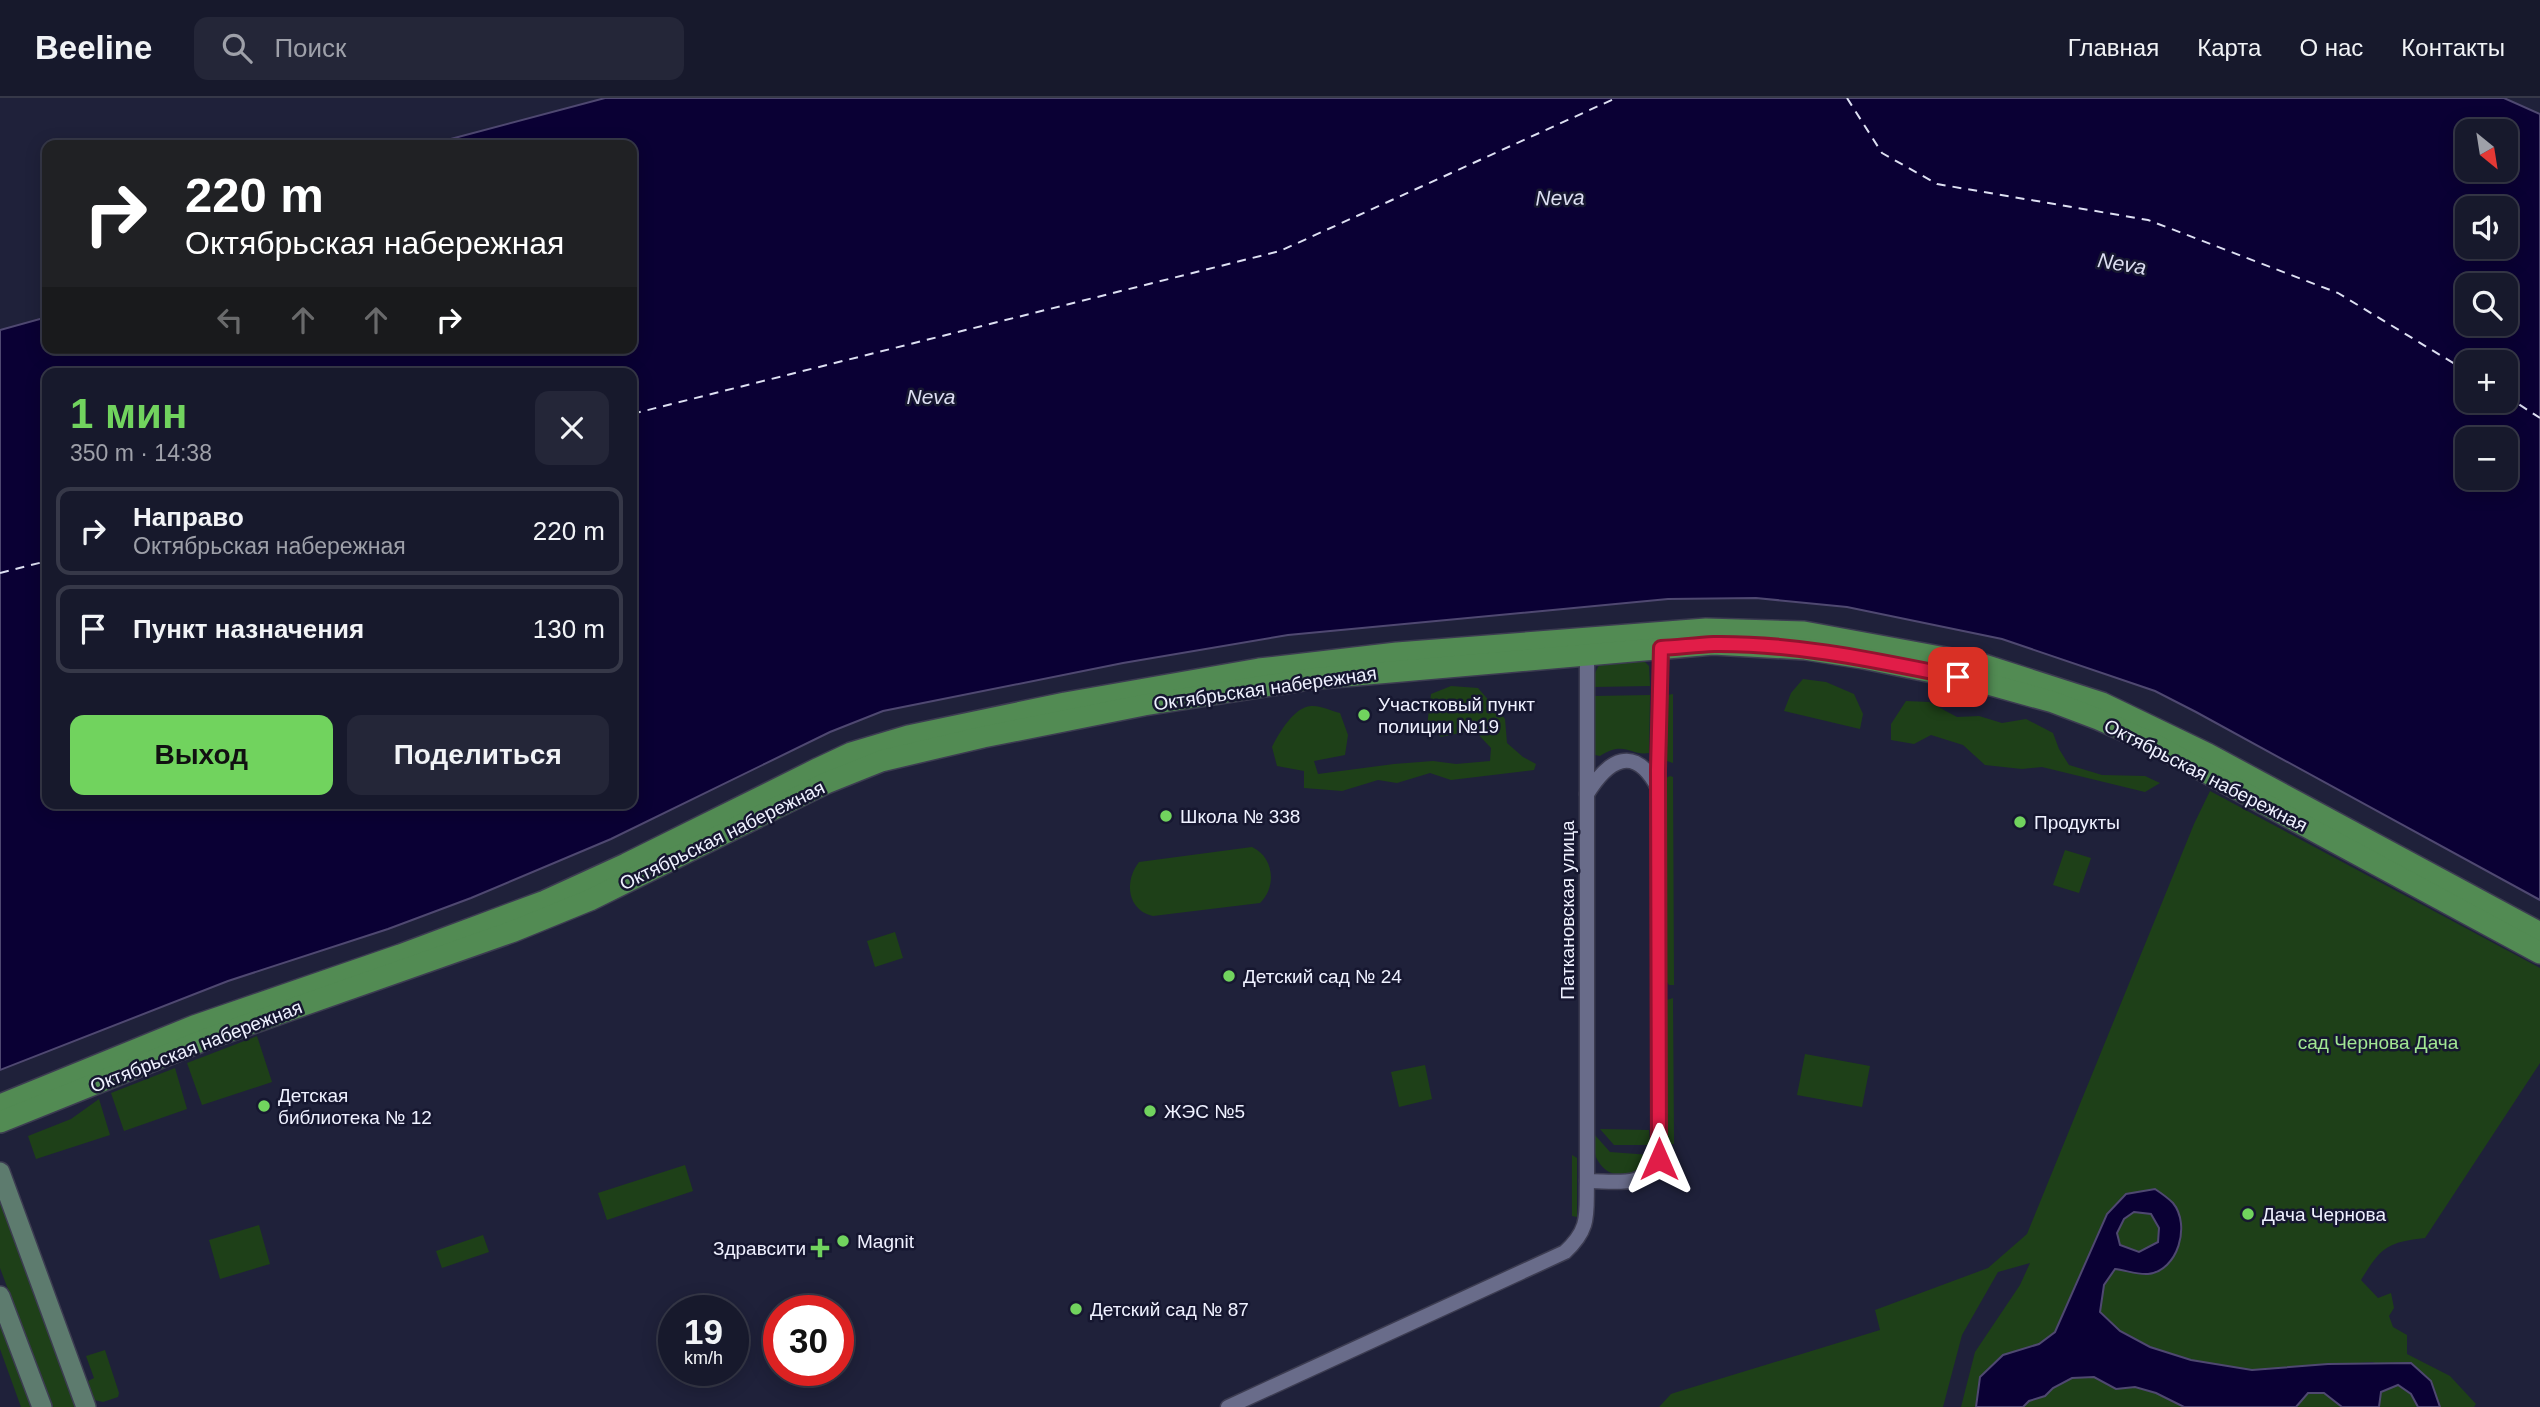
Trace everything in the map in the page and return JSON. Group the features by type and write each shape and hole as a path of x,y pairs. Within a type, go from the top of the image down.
{"main road":[{"name":"Октябрьская набережная","path":"0,1122 204,1040 514,931 590,900 826,783 881,761 1041,724 1216,693 1310,679 1587,647 1706,629 1804,632 1984,665 2102,702 2156,727 2540,933"},
{"name":"Октябрьская набережная","path":"0,1105 194,1026 526,909 626,864 840,758 878,744 985,719 1259,669 1397,653 1587,647 1661,648 1713,644 1817,651 1977,681 2053,702 2150,742 2540,953"},
{"path":"0,1172 86,1407"},
{"path":"0,1296 42,1407"}],"street":[{"name":"Паткановская улица","path":"1228,1407 1565,1252 1583,1233 1587,1181 1587,647"},
{"path":"1587,1181 1631,1182 1644,1178 1653,1170 1659,1159 1661,648"},
{"path":"1586,796 1598,776 1620,761 1630,761 1640,766 1652,776 1659,789"}],"green space":[{"path":"1640,657 1649,666 1650,686 1594,687 1595,673 1601,661"},
{"path":"1803,679 1826,682 1854,694 1863,714 1860,729 1784,711 1791,693"},
{"path":"1451,686 1478,688 1505,719 1507,743 1536,764 1534,770 1451,780 1430,773 1397,783 1378,780 1342,791 1304,788 1304,771 1277,766 1272,747 1275,741 1293,716 1311,706 1340,713 1348,735 1345,755 1314,761 1318,774 1433,761 1456,764 1490,761 1491,748 1474,730 1441,737 1427,726 1431,694"},
{"path":"1673,694 1673,763 1667,761 1667,695"},
{"path":"1650,695 1649,753 1616,749 1600,756 1595,755 1594,696"},
{"path":"1906,701 1929,702 1957,717 1979,716 2002,723 2026,719 2053,733 2069,765 2102,775 2145,776 2160,783 2145,792 2042,767 2022,769 1985,765 1963,745 1931,735 1914,744 1891,740 1891,724"},
{"path":"1673,777 1674,985 1667,982 1666,778"},
{"name":"сад Чернова Дача","path":"2210,791 2540,968 2540,1063 2425,1238 2401,1242 2386,1249 2379,1254 2361,1280 2378,1298 2391,1293 2394,1308 2389,1316 2393,1327 2407,1335 2407,1354 2450,1376 2476,1404 2474,1407 2440,1407 2440,1402 2373,1362 2252,1370 2191,1360 2150,1347 2120,1331 2100,1312 2104,1285 2116,1268 2149,1274 2180,1221 2126,1194 2055,1332 2039,1344 2003,1355 1980,1377 1976,1407 1961,1407 1975,1352 2020,1285 2030,1263 1998,1272 1962,1335 1943,1407 1659,1407 1671,1394 1880,1330 1875,1310 1988,1268 2027,1234 2194,824"},
{"path":"1252,847 1265,858 1271,873 1269,889 1260,903 1153,916 1144,913 1133,901 1131,878 1139,862"},
{"path":"2065,850 2091,858 2079,893 2053,885"},
{"path":"895,932 903,958 875,967 867,941"},
{"path":"1673,998 1674,1144 1667,1144 1667,1000"},
{"path":"257,1036 272,1082 202,1105 187,1063"},
{"path":"1805,1054 1870,1066 1862,1107 1797,1095"},
{"path":"1425,1065 1432,1099 1399,1107 1391,1072"},
{"path":"175,1068 187,1109 124,1131 111,1093"},
{"path":"99,1099 110,1135 36,1159 28,1136 71,1119"},
{"path":"1600,1129 1649,1130 1650,1145 1614,1145"},
{"path":"1594,1134 1610,1152 1650,1155 1640,1168 1633,1172 1611,1173 1596,1158"},
{"path":"1572,1155 1577,1158 1577,1217 1572,1216"},
{"path":"685,1165 693,1191 607,1220 598,1193"},
{"path":"0,1198 78,1407 52,1407 0,1268"},
{"path":"2134,1212 2151,1214 2159,1228 2158,1241 2139,1252 2120,1245 2117,1233 2124,1218"},
{"path":"259,1225 270,1264 220,1279 209,1240"},
{"path":"483,1235 489,1252 442,1268 436,1251"},
{"path":"0,1323 31,1407 21,1407 0,1349"},
{"path":"105,1350 119,1393 118,1397 103,1402 94,1400 88,1381 94,1378 86,1356"},
{"path":"2094,1377 2116,1389 2135,1387 2156,1393 2184,1407 2023,1407 2029,1401 2045,1396 2053,1388 2072,1378"},
{"path":"2398,1385 2411,1394 2418,1407 2379,1407 2381,1392"},
{"path":"2324,1392 2342,1407 2296,1407 2308,1393"}],"water":[{"name":"Neva","path":"605,98 2504,98 2540,114 2540,900 2155,691 2002,639 1847,607 1756,598 1668,599 1288,635 1123,663 883,711 830,732 611,839 471,898 388,929 228,981 0,1070 0,330 42,318 42,354 637,354 637,140 447,140"},
{"path":"2155,1189 2162,1194 2173,1203 2178,1212 2181,1234 2174,1256 2158,1271 2144,1274 2115,1269 2104,1285 2100,1312 2120,1331 2150,1347 2191,1360 2252,1370 2328,1364 2411,1363 2431,1381 2440,1407 2418,1407 2411,1394 2398,1385 2381,1392 2379,1407 2342,1407 2324,1393 2308,1393 2296,1407 2184,1407 2156,1393 2135,1387 2116,1389 2094,1377 2072,1378 2053,1388 2045,1396 2029,1401 2023,1407 1976,1407 1980,1377 2003,1355 2039,1344 2055,1332 2107,1214 2126,1194","holes":["2134,1212 2151,1214 2159,1228 2158,1242 2139,1252 2120,1245 2117,1233 2124,1219"]}],"ferry route":[{"path":"637,413 1280,251 1616,98"},
{"path":"1847,98 1882,153 1937,184 2148,220 2338,293 2455,364"},
{"path":"2518,404 2540,418"},
{"path":"0,573 42,562"}],"place":[{"name":"Участковый пункт полиции №19","path":"1364,715"},
{"name":"Школа № 338","path":"1166,816"},
{"name":"Продукты","path":"2020,822"},
{"name":"Детский сад № 24","path":"1229,976"},
{"name":"Детская библиотека № 12","path":"264,1106"},
{"name":"ЖЭС №5","path":"1150,1111"},
{"name":"Дача Чернова","path":"2248,1214"},
{"name":"Magnit","path":"843,1241"},
{"name":"Здравсити","path":"820,1248"},
{"name":"Детский сад № 87","path":"1076,1309"}],"route":[{"path":"1659,1159 1658,770 1661,648 1713,644 1805,649 1958,677"}]}
